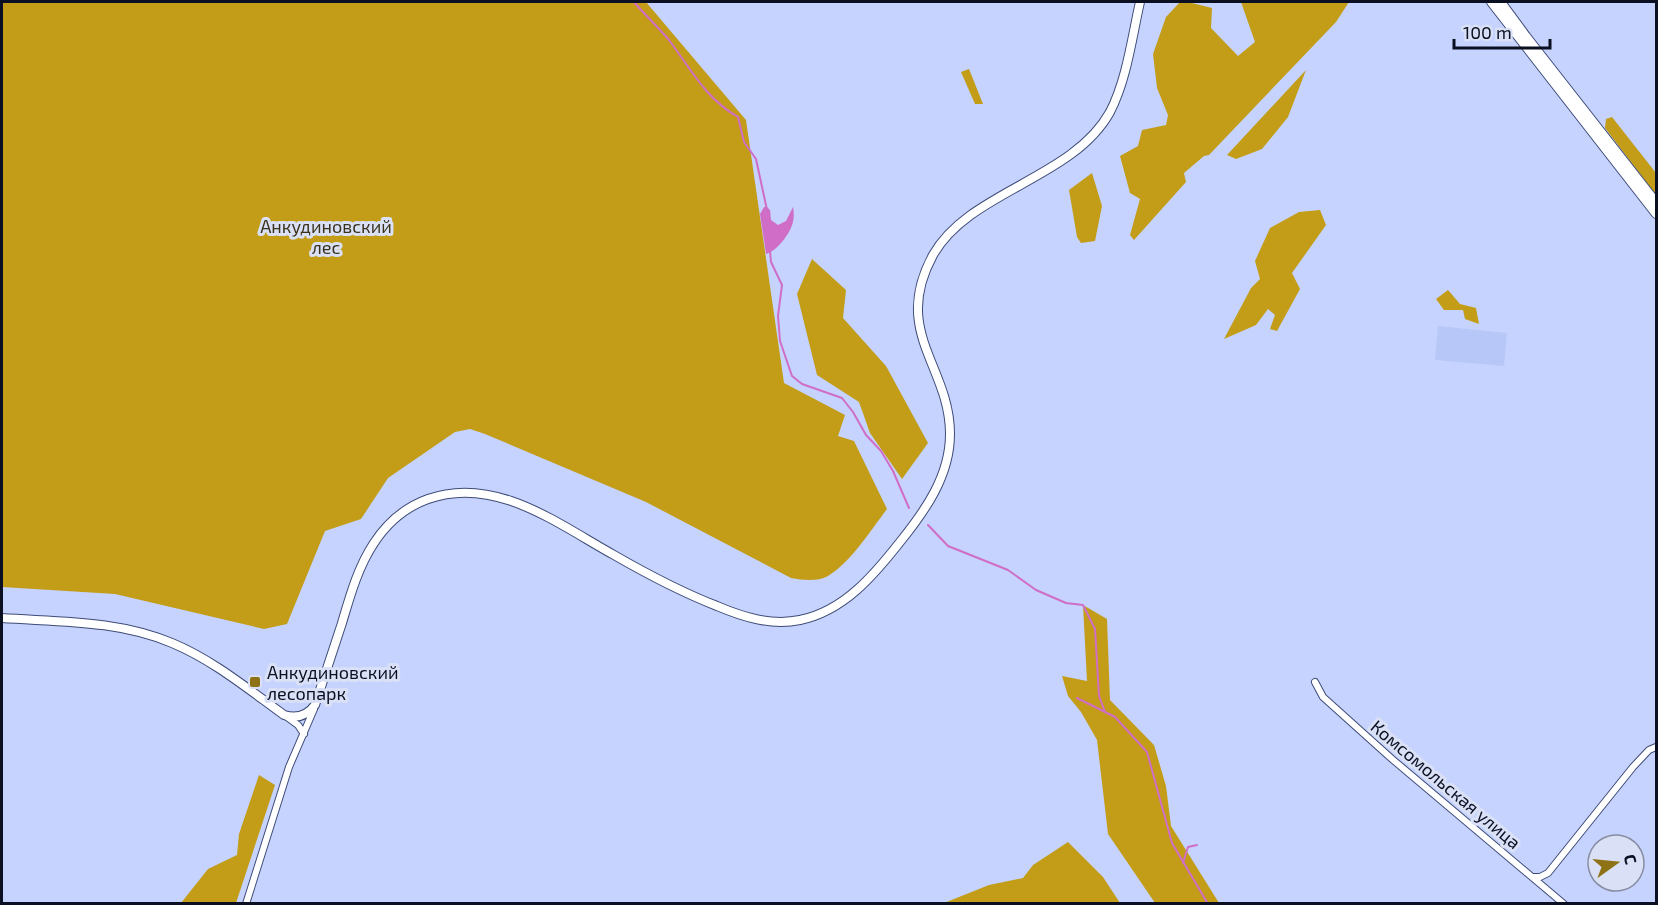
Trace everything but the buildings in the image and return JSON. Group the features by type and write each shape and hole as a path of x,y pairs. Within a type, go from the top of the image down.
{"street":[{"path":"246,903 289,767 315,705 354,583 373,543 391,523 410,508 448,493 482,493 523,505 674,588 735,614 753,619 777,622 801,620 834,607 852,595 873,574 922,513 938,486 947,460 949,420 941,390 924,347 918,318 922,283 933,255 954,228 1072,153 1103,123 1116,97 1140,2"},
{"path":"1491,2 1656,214"},
{"path":"1501,2 1656,202"},
{"path":"2,618 110,625 161,639 210,663 298,725 304,734"},
{"name":"Комсомольская улица","path":"1315,682 1323,697 1331,705 1564,903"},
{"path":"284,715 302,716 315,705"},
{"path":"1533,877 1540,877 1548,873 1633,767 1649,750 1656,747"},
{"path":"1548,873 1548,890"}],"shaded area":[{"path":"764,207 770,210 771,220 778,225 786,221 793,207 794,213 793,222 786,237 779,246 766,254 760,214"},
{"path":"1438,326 1507,333 1504,366 1435,360"}],"green space":[{"name":"Анкудиновский лес","path":"2,2 646,2 746,120 784,383 845,415 838,436 854,441 887,509 860,546 828,576 805,580 791,578 646,502 470,429 455,432 388,478 361,519 325,531 287,624 264,629 115,594 2,587"},
{"path":"1180,2 1212,8 1211,28 1238,56 1255,42 1241,2 1349,2 1336,22 1209,155 1204,156 1184,173 1186,182 1134,240 1130,235 1140,199 1130,193 1120,156 1138,146 1142,130 1166,125 1168,115 1157,88 1153,54 1166,17"},
{"path":"969,69 983,104 975,104 961,72"},
{"path":"1306,70 1288,117 1262,149 1236,159 1227,155"},
{"path":"1612,117 1656,173 1656,195 1605,128 1606,119"},
{"path":"1092,173 1102,206 1095,241 1081,243 1077,237 1069,190"},
{"path":"1320,210 1326,225 1292,273 1300,289 1277,331 1270,329 1275,315 1268,309 1256,325 1224,339 1251,288 1260,279 1255,261 1270,228 1299,212"},
{"path":"812,259 846,290 843,318 886,366 928,443 902,479 870,433 859,402 817,375 797,294"},
{"path":"1448,290 1460,304 1476,308 1479,324 1465,319 1463,310 1444,310 1436,299"},
{"path":"1083,605 1107,619 1110,700 1154,745 1166,786 1171,826 1219,903 1155,903 1108,834 1097,740 1081,712 1068,696 1062,676 1087,681"},
{"path":"259,775 275,785 236,903 181,903 208,869 237,855 239,834"},
{"path":"1068,842 1103,877 1120,903 944,903 989,885 1023,878 1033,865"}],"waterway":[{"path":"634,2 669,40 708,92 738,117 744,142 756,159 767,210"},
{"path":"770,251 771,262 782,285 778,316 780,341 792,376 802,384 842,398 866,435 881,451 893,471 909,508"},
{"path":"928,525 948,546 1008,570 1036,590 1066,603 1083,605 1095,629 1099,696 1105,712"},
{"path":"1077,698 1115,717 1147,752 1172,843 1208,904"},
{"path":"1183,863 1188,847 1197,845"}],"place":[{"name":"Анкудиновский лесопарк","path":"255,682"}]}
